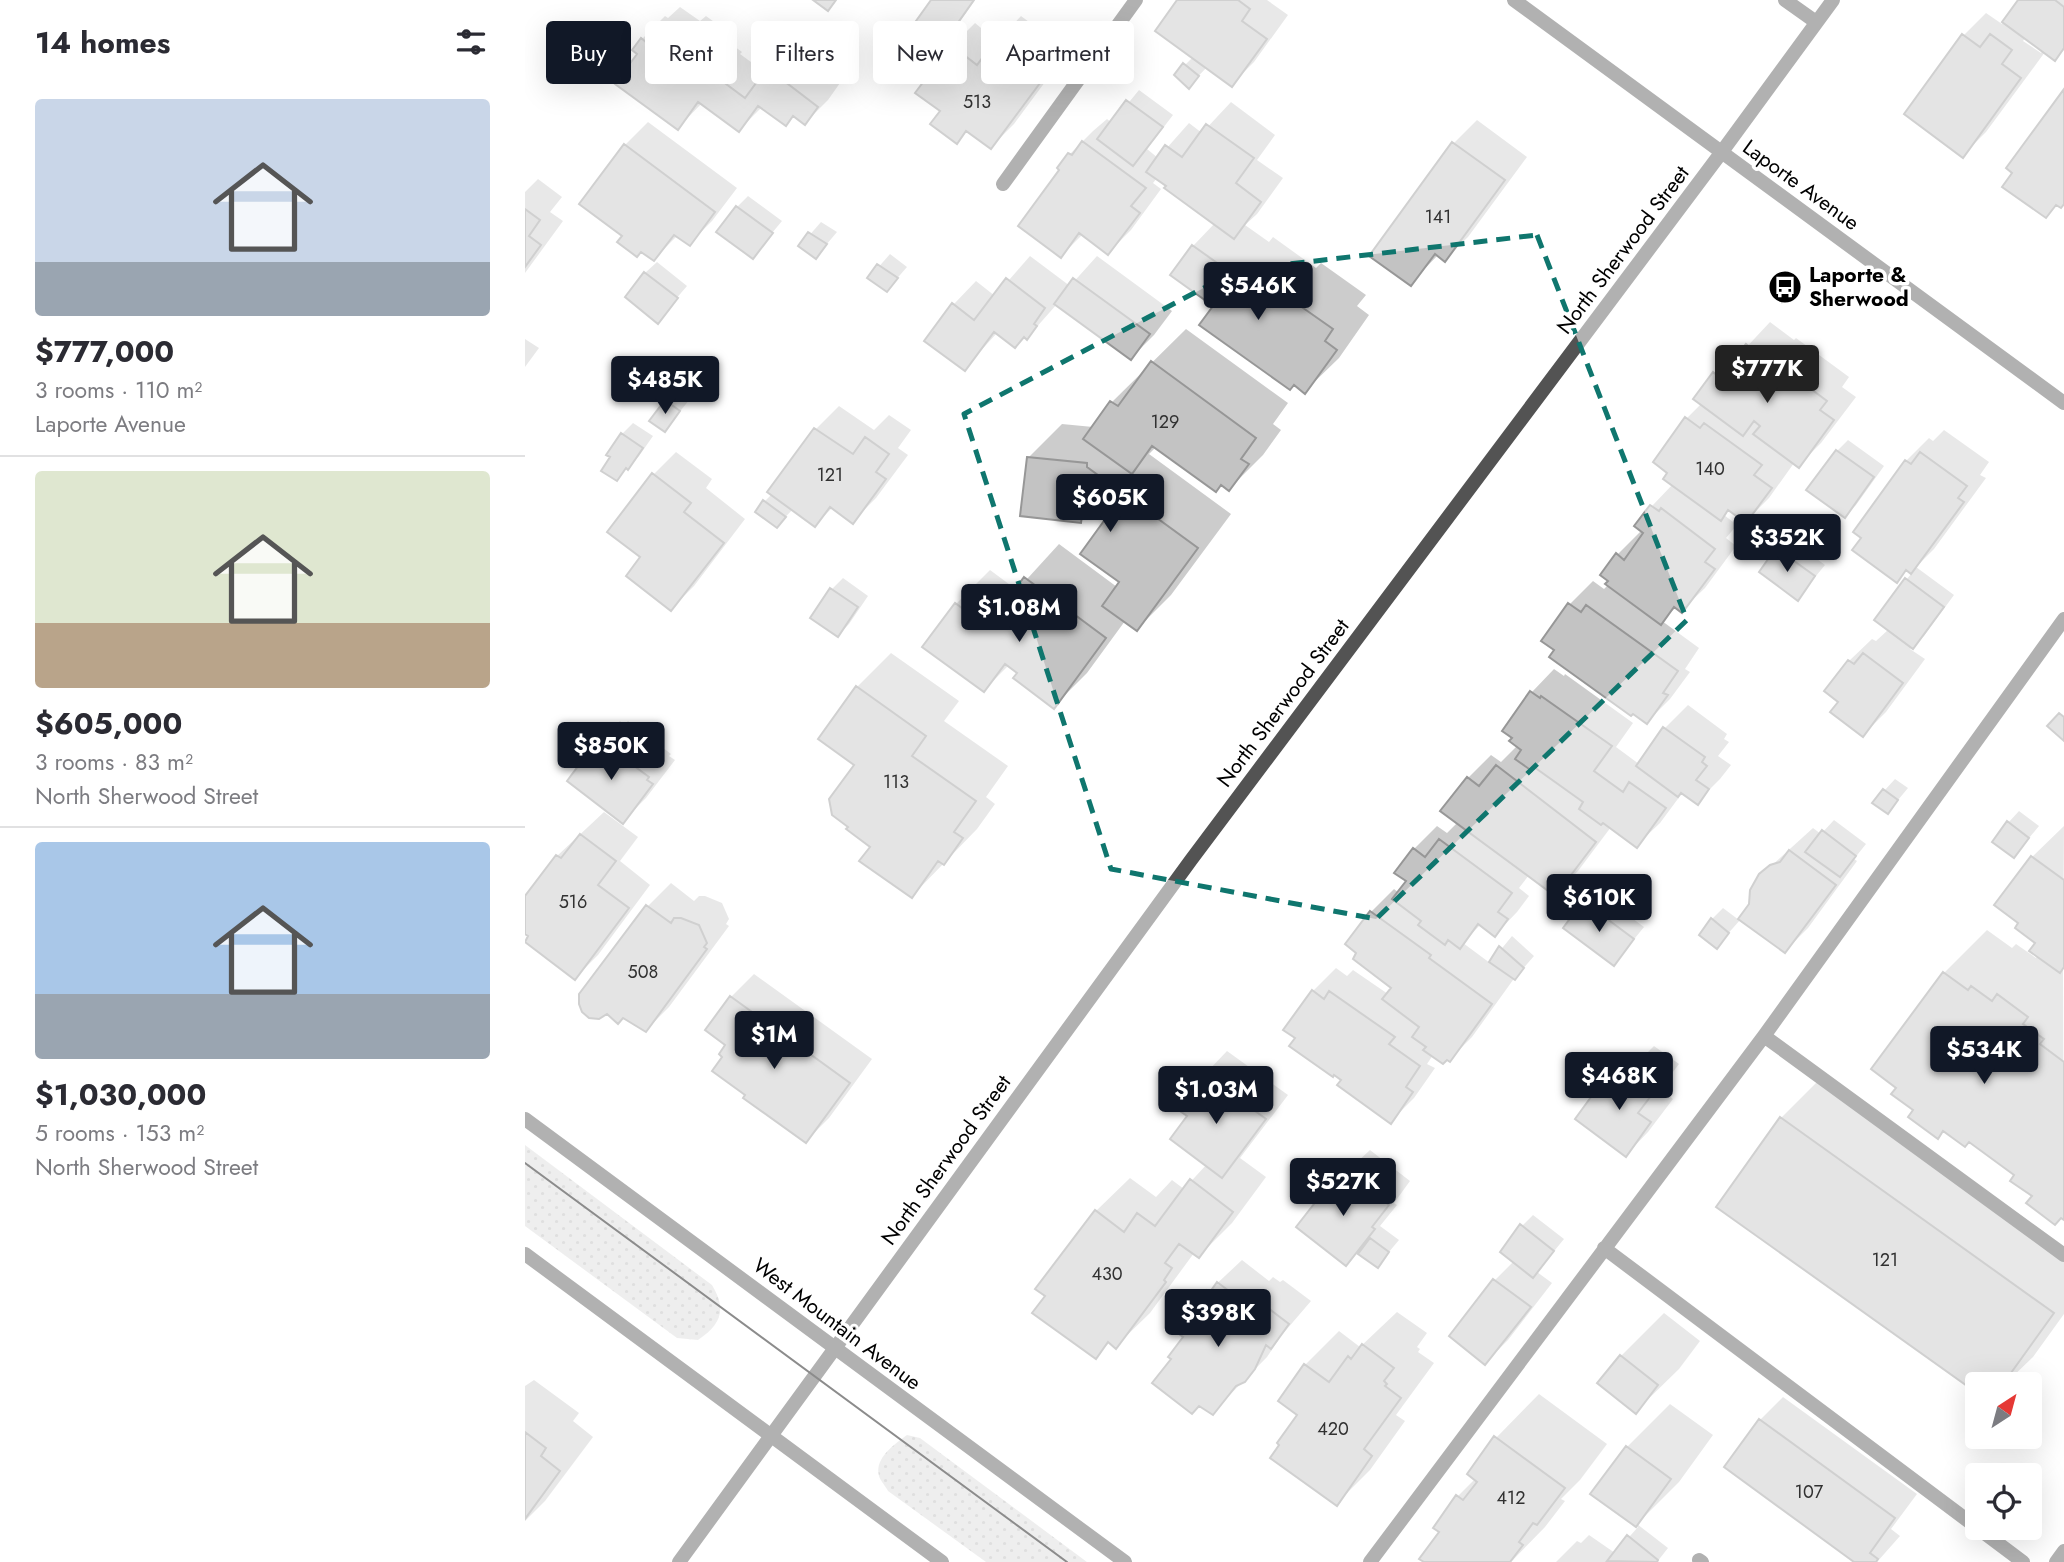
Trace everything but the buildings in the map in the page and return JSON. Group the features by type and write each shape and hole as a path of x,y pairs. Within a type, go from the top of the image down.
{"street":[{"path":"1003,184 1136,0"},
{"name":"Laporte Avenue","path":"1514,0 2064,403"},
{"path":"1785,0 1816,22"},
{"name":"North Sherwood Street","path":"679,1562 1191,860 1833,0"},
{"path":"1370,1562 1764,1035 2064,619"},
{"path":"1764,1035 2064,1255"},
{"name":"West Mountain Avenue","path":"525,1119 1125,1562"},
{"path":"1604,1248 2023,1562"},
{"path":"525,1254 942,1562"},
{"path":"2056,1562 2064,1551"}],"highlighted area":[{"path":"1537,235 1687,620 1376,919 1111,869 964,414 1238,270"}],"shaded area":[{"path":"525,1145 712,1285 720,1309 712,1328 698,1340 677,1338 525,1226"},
{"path":"907,1435 920,1438 1087,1562 986,1562 888,1491 879,1476 882,1457"}],"tram line":[{"path":"525,1163 1067,1562"}],"place":[{"name":"Laporte & Sherwood","path":"1785,287"}]}
